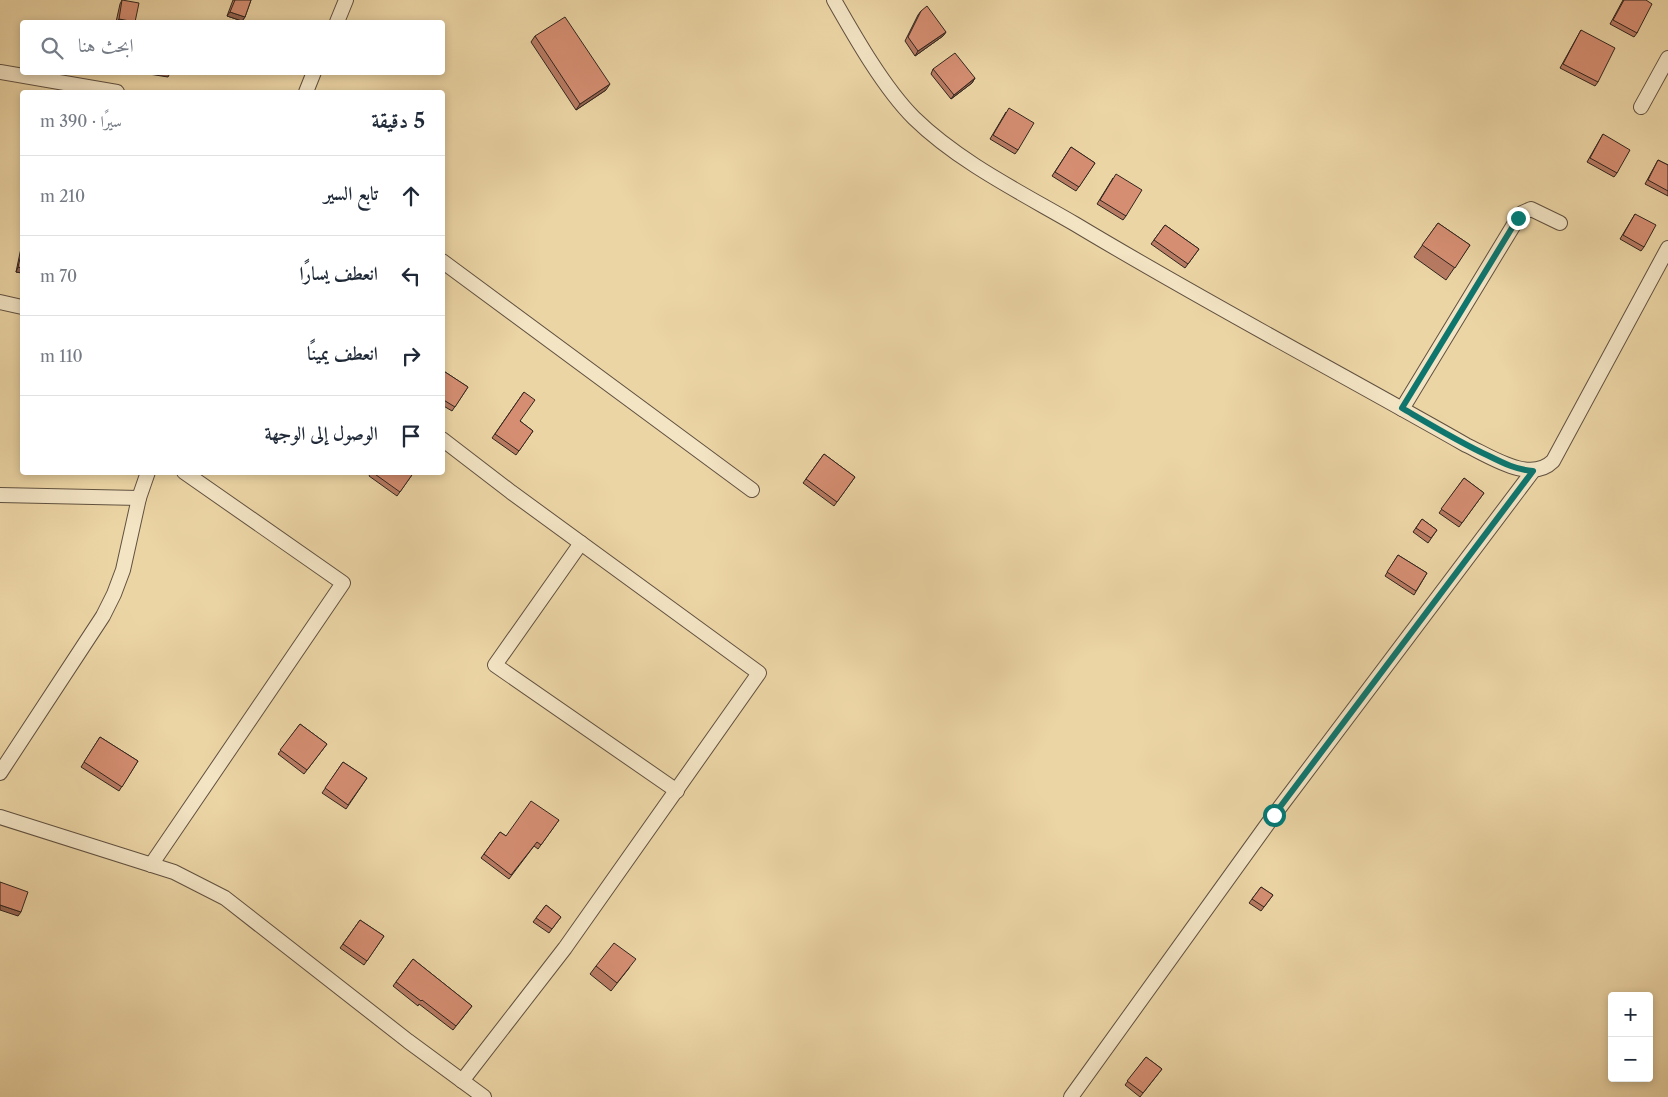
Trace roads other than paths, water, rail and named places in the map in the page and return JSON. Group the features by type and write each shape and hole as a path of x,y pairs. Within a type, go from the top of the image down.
{"street":[{"path":"337,20 346,0"},
{"path":"834,0 897,99 914,118 957,154 1162,276 1466,445 1511,466 1533,471 1545,468 1553,461 1668,248"},
{"path":"1641,107 1668,58"},
{"path":"0,72 105,90"},
{"path":"307,90 313,75"},
{"path":"1402,408 1522,213 1531,210 1560,223"},
{"path":"445,263 752,490"},
{"path":"0,302 20,307"},
{"path":"445,441 759,673 565,948 462,1082"},
{"path":"1071,1097 1274,815 1533,471"},
{"path":"0,773 82,649 103,616 114,594 123,570 138,498 147,475"},
{"path":"151,865 343,583 188,475"},
{"path":"0,495 138,498"},
{"path":"581,543 495,665 677,791"},
{"path":"0,817 174,872 225,898 462,1082 484,1097"}]}
